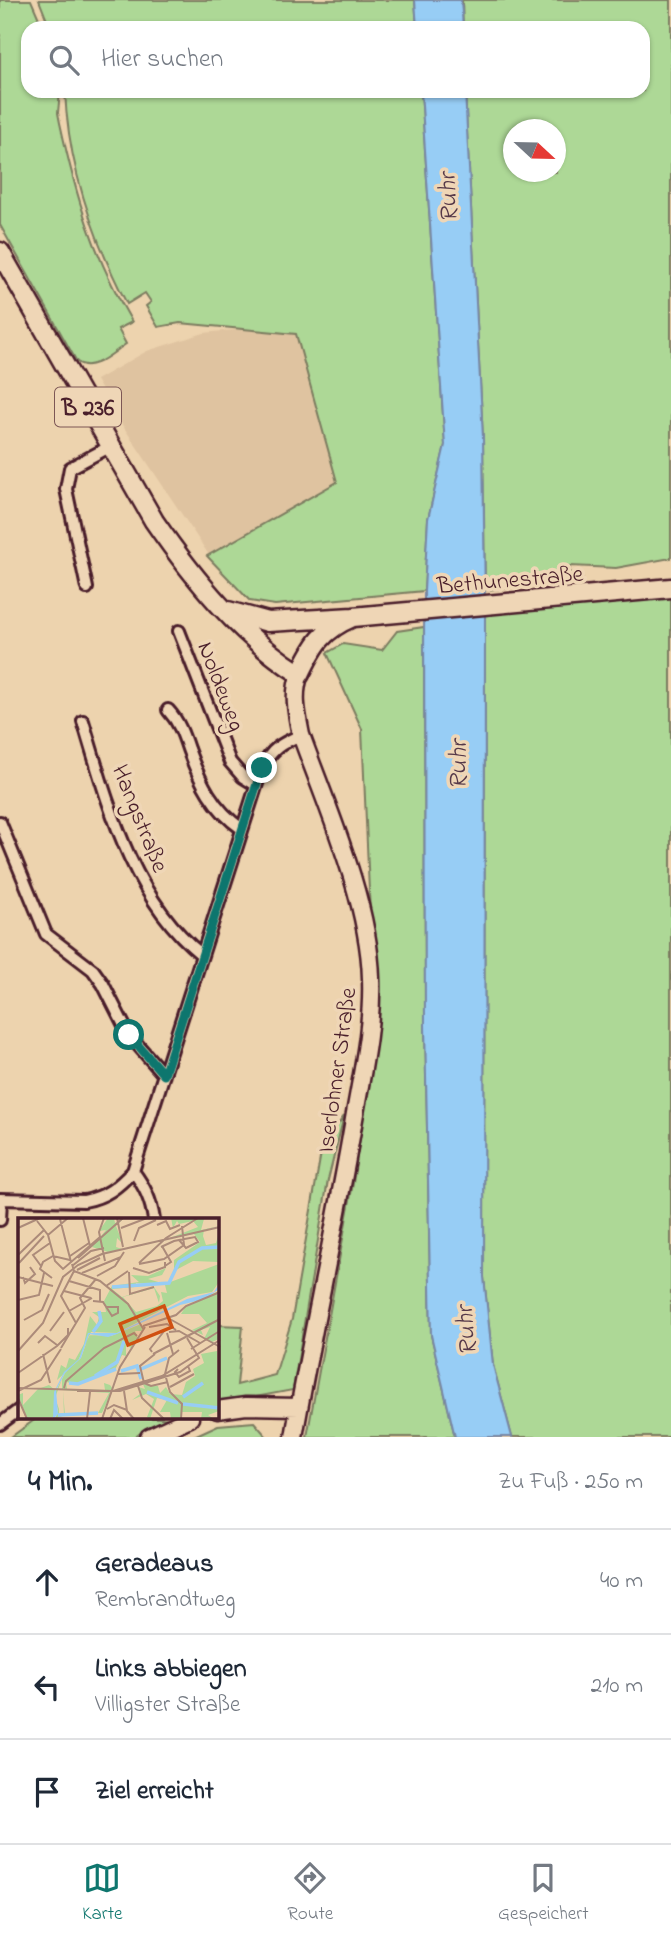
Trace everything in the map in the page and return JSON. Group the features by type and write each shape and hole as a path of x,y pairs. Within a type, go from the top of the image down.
{"main road":[{"name":"B 236","path":"0,252 154,521 180,559 205,590 260,645 300,674"},
{"name":"Bethunestraße","path":"225,610 268,622 354,617 671,588"},
{"name":"Bethunestraße","path":"300,674 316,643 325,633 354,617"},
{"name":"Iserlohner Straße","path":"294,1437 331,1251 362,1070 371,978 364,928 346,861 302,735 295,701 300,674"},
{"path":"219,1410 246,1406 299,1407"},
{"path":"149,1437 186,1420"}],"street":[{"path":"87,587 65,489 66,478 70,468 111,446"},
{"name":"Noldeweg","path":"179,631 230,762 243,777 256,785"},
{"path":"169,710 178,721 206,793 218,809 242,829"},
{"name":"Hangstraße","path":"83,721 104,791 127,851 169,923 202,955"},
{"path":"0,1220 1,1199 95,1199 120,1186 132,1171 256,785 268,756 275,747 302,735"},
{"path":"0,822 46,934 93,970 129,1035 164,1075"},
{"path":"132,1171 145,1188 154,1218"},
{"path":"0,1424 18,1411"}],"shaded area":[{"path":"242,329 296,334 337,482 209,555 119,420 96,380 147,351 204,333"}],"green space":[{"path":"0,0 31,0 40,21 21,21 21,98 59,98 58,113 66,150 87,225 118,297 132,322 118,329 126,344 95,364 83,365 77,362 0,225"},
{"path":"39,0 415,0 416,21 47,21"},
{"path":"462,0 671,0 671,558 616,568 570,566 569,572 581,578 485,590 483,438 465,98 650,98 650,21 463,21"},
{"path":"66,98 421,98 445,445 428,519 424,591 275,605 250,601 207,556 337,482 296,334 180,323 158,327 146,306 151,302 145,293 127,304 103,253 84,201 67,119"},
{"path":"671,596 671,1437 512,1437 493,1365 484,1277 485,614"},
{"path":"424,627 425,1024 431,1335 455,1437 307,1437 353,1183 378,1016 370,914 362,729 327,653 343,644 382,650 397,631"},
{"path":"344,1116 328,1180 293,1390 219,1404 219,1325 243,1326 237,1385 275,1375 292,1319 322,1147"},
{"path":"34,1420 168,1420 149,1427 135,1437 11,1437"},
{"path":"254,1422 267,1437 192,1437 218,1425"}],"water":[{"path":"415,0 461,0 462,21 416,21"},
{"name":"Ruhr","path":"421,98 465,98 483,438 484,1277 493,1365 512,1437 455,1437 431,1335 425,1024 424,591 428,519 445,445"}],"route":[{"path":"129,1035 164,1075 262,768"}]}
